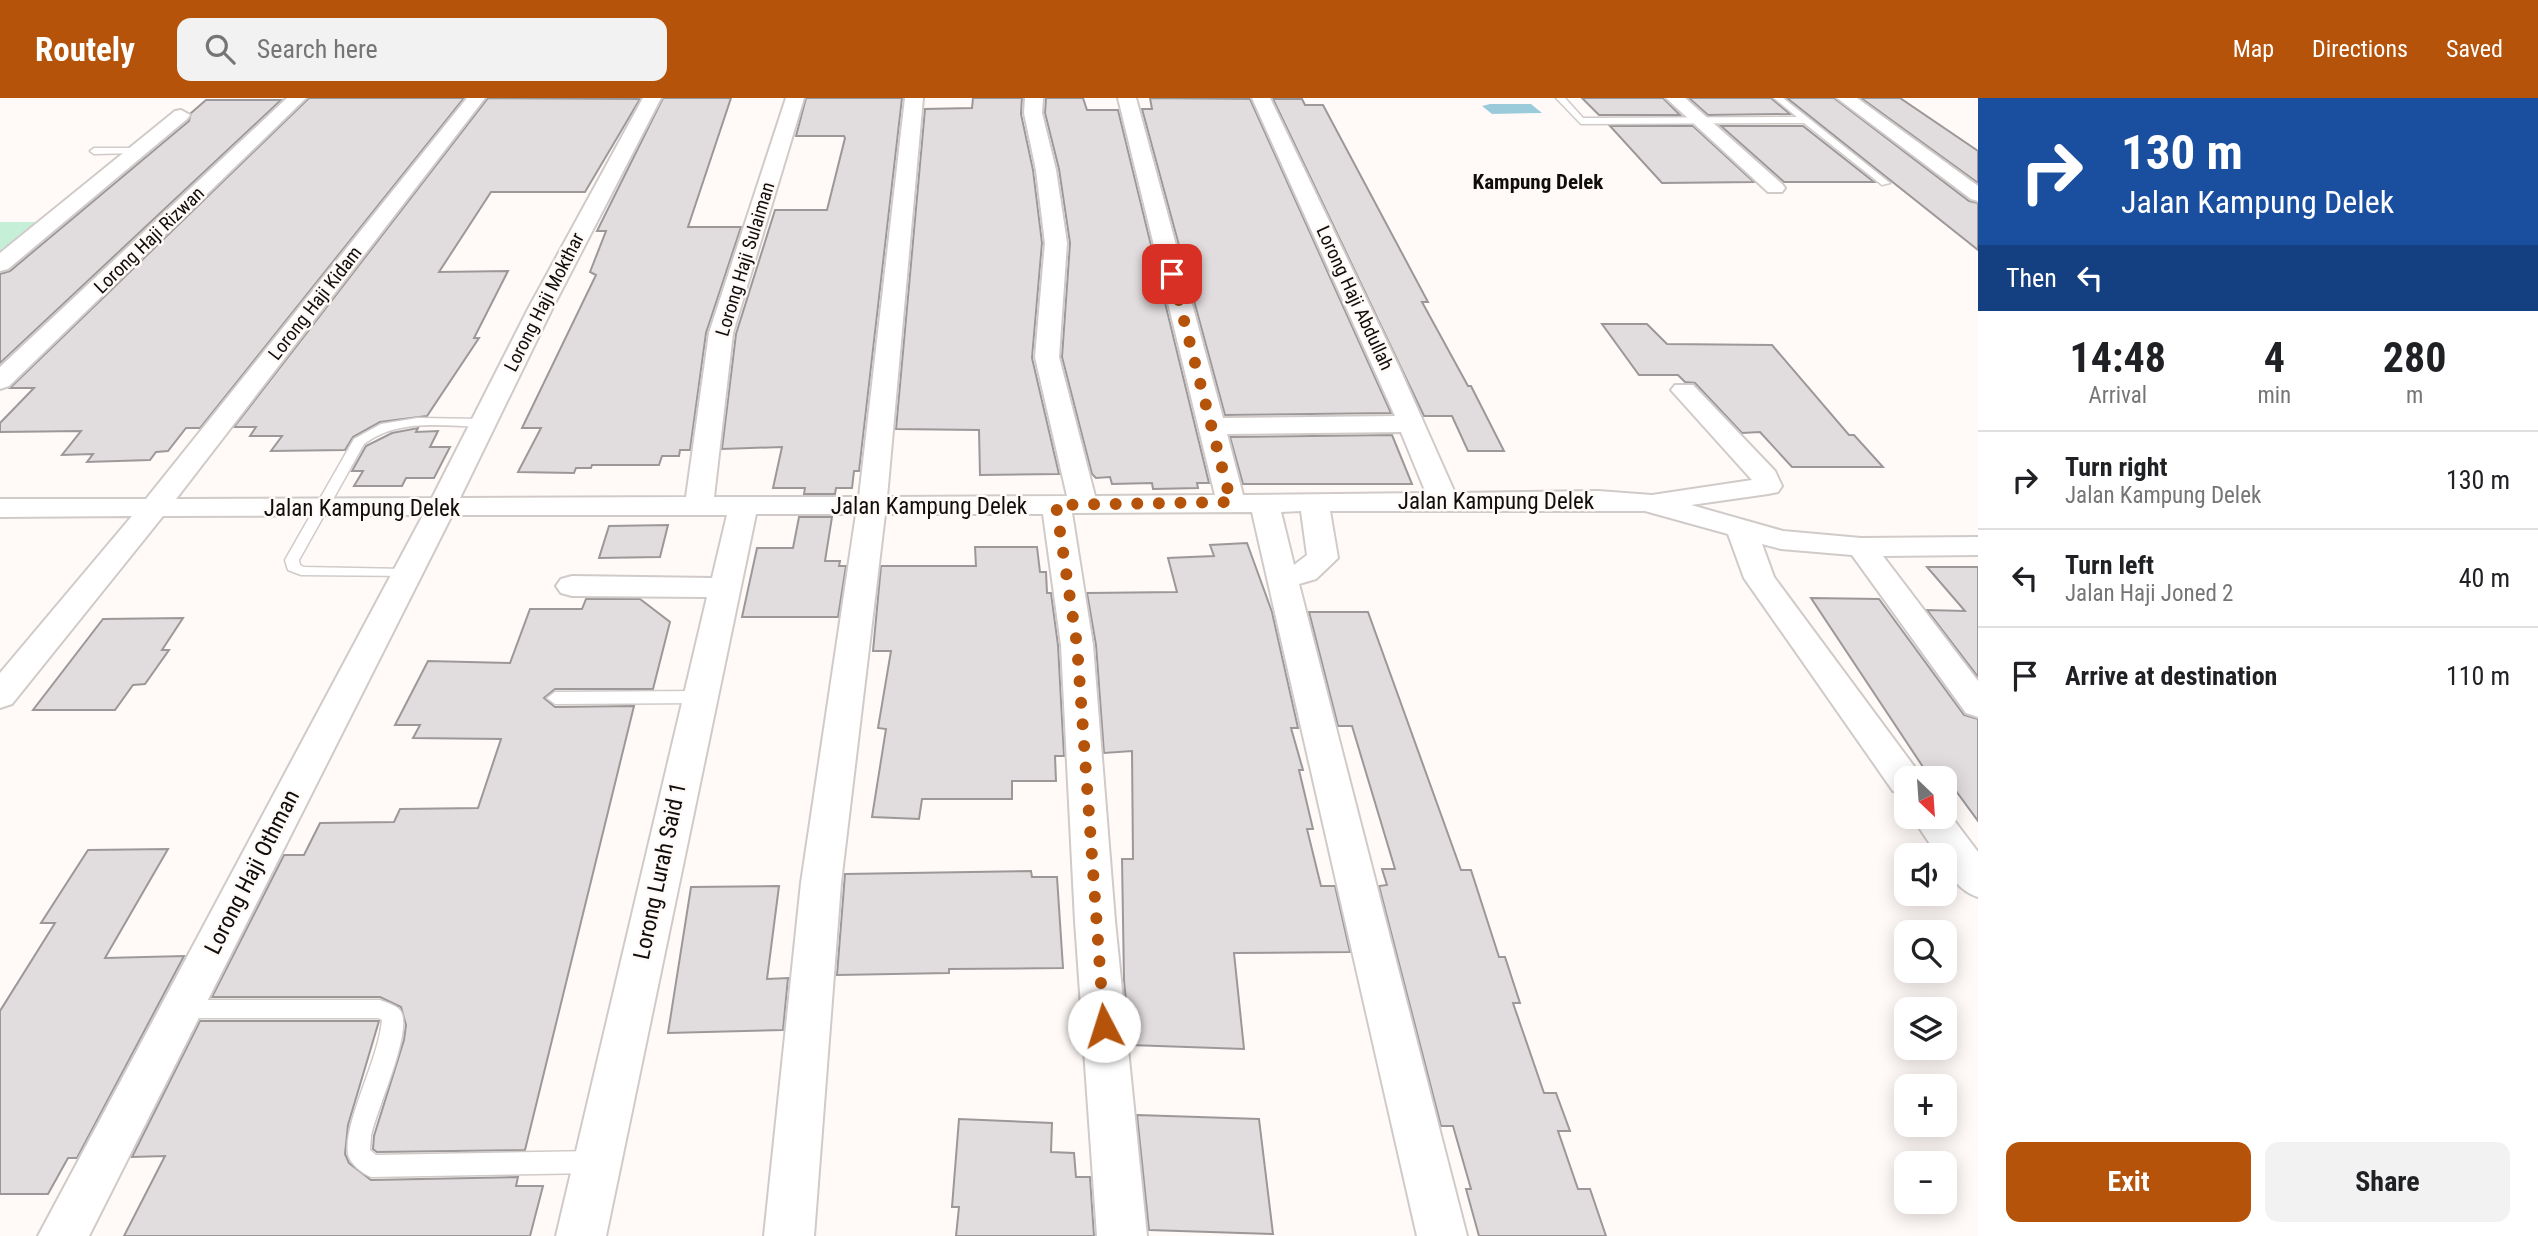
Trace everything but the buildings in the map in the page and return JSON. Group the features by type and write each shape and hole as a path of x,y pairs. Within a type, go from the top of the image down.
{"street":[{"name":"Lorong Haji Rizwan","path":"0,381 297,98"},
{"name":"Lorong Haji Kidam","path":"0,696 154,508 476,98"},
{"name":"Lorong Haji Mokthar","path":"441,508 652,98"},
{"name":"Lorong Haji Sulaiman","path":"699,507 721,333 795,98"},
{"path":"789,1236 821,883 872,506 914,98"},
{"path":"1034,98 1033,113 1046,170 1056,243 1047,357 1069,505 1096,920 1122,1236"},
{"path":"1127,98 1231,502"},
{"name":"Lorong Haji Abdullah","path":"1261,98 1444,500"},
{"path":"1675,98 1774,187"},
{"path":"1846,98 1978,195"},
{"path":"0,264 181,115"},
{"path":"1647,502 1768,486 1765,477 1684,390"},
{"path":"1211,425 1411,425"},
{"name":"Jalan Kampung Delek","path":"0,508 743,507 1444,500 1647,502 1781,540 1861,547 1978,546"},
{"path":"1264,502 1441,1236"},
{"path":"1282,579 1305,572 1323,558 1314,502"},
{"name":"Lorong Lurah Said 1","path":"581,1236 743,507"},
{"name":"Lorong Haji Othman","path":"63,1236 441,508"},
{"path":"1742,531 1759,578 1894,766"},
{"path":"1861,547 1978,705"},
{"path":"572,586 723,588"},
{"path":"1940,830 1978,882"}],"lane":[{"path":"1560,98 1581,121 1805,120"},
{"path":"1777,98 1885,183"},
{"path":"94,151 137,151"},
{"path":"406,573 301,571 293,567 292,560 359,442 369,433 405,423 483,423"},
{"path":"555,698 699,697"},
{"path":"181,1009 380,1009 393,1016 393,1038 359,1132 359,1154 371,1166 596,1161"}],"green space":[{"path":"0,222 39,222 0,254"}],"water":[{"path":"1531,104 1542,113 1492,114 1482,106"}],"district":[{"name":"Kampung Delek","path":"1538,182"}],"route":[{"path":"1104,1026 1077,645 1056,505 1231,502 1172,274"}]}
